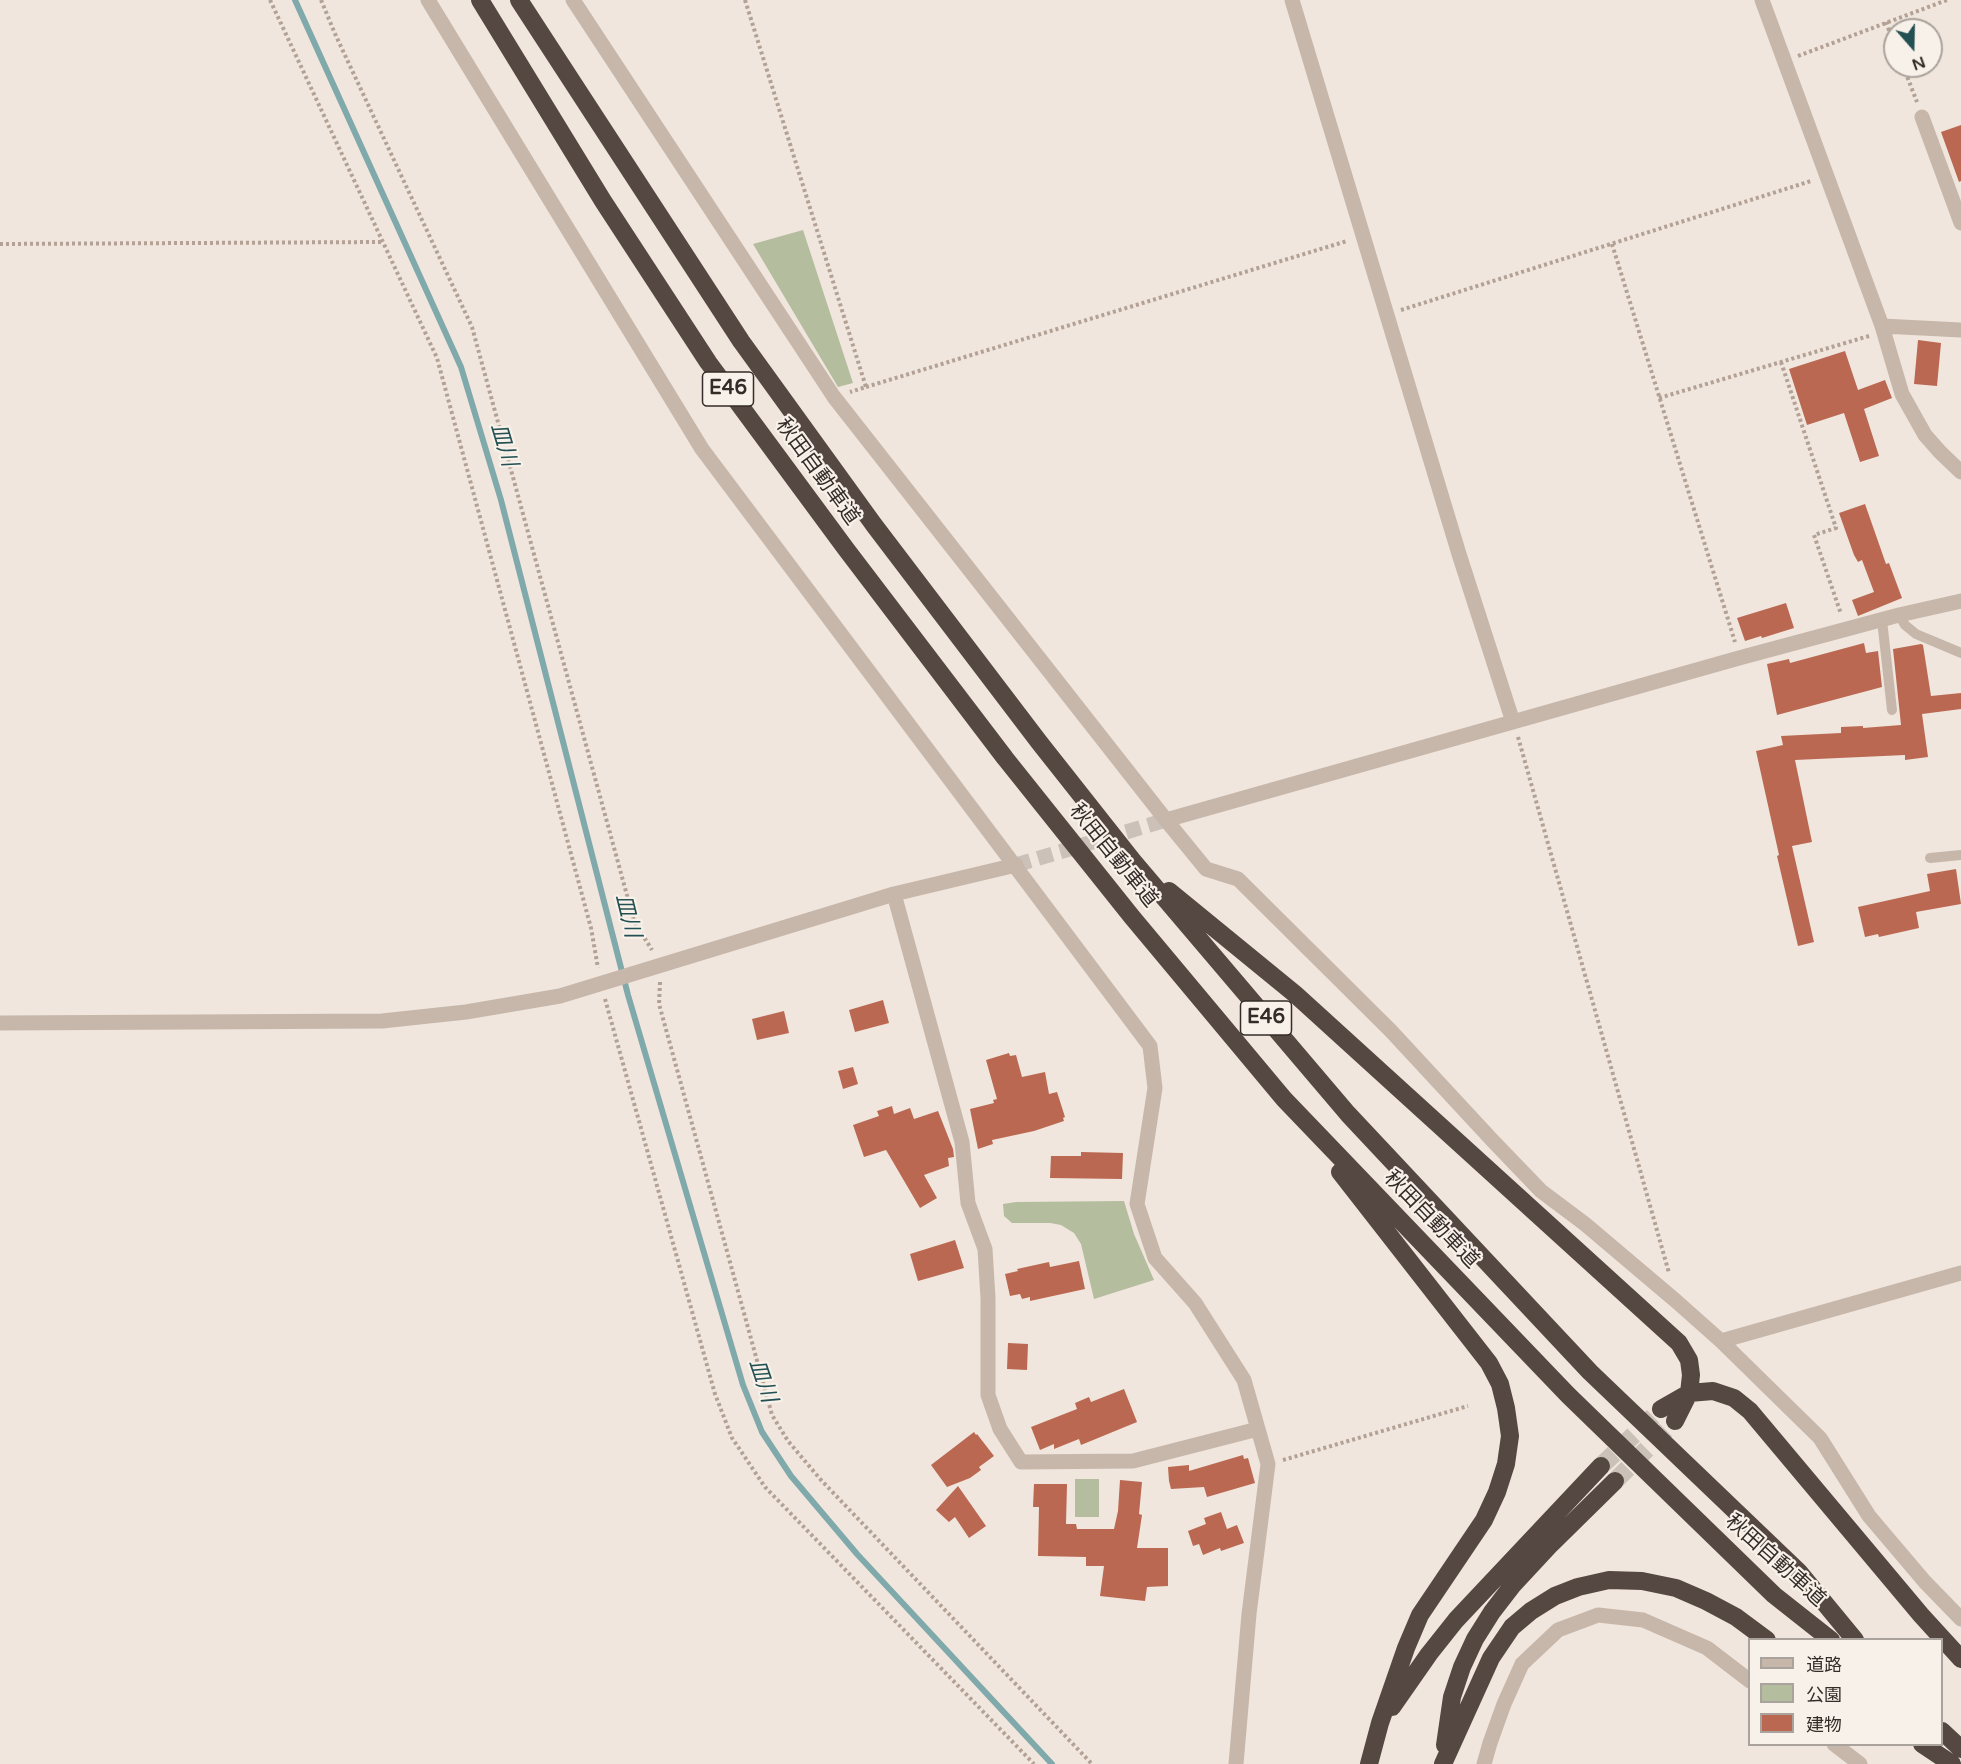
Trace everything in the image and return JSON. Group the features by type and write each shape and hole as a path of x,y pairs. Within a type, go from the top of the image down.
{"highway":[{"name":"秋田自動車道","path":"480,0 603,201 708,362 846,549 1005,758 1132,917 1284,1099 1568,1395 1774,1595 1828,1638"},
{"name":"秋田自動車道","path":"519,0 741,340 874,525 1133,861 1348,1114 1590,1372 1799,1572 1854,1638"},
{"path":"1133,861 1295,994 1679,1342 1689,1360 1691,1375 1689,1393 1668,1415"},
{"path":"1284,1099 1488,1363 1500,1384 1510,1436 1506,1464 1497,1492 1484,1520 1420,1615 1406,1648 1369,1764"},
{"path":"1689,1393 1713,1391 1734,1398 1750,1411 1942,1638"},
{"path":"1380,1724 1456,1620 1601,1466"},
{"path":"1443,1764 1452,1697 1462,1667 1492,1612 1512,1586 1615,1481"},
{"path":"1443,1764 1491,1658 1512,1627 1531,1611 1578,1587 1609,1580 1642,1581 1676,1588 1706,1600 1736,1617 1764,1638"},
{"path":"1943,1639 1961,1659"},
{"path":"1943,1733 1961,1749"},
{"path":"1925,1746 1952,1764"}],"street":[{"path":"428,0 702,449 1150,1046 1155,1088 1137,1204 1155,1258 1195,1304 1244,1380 1268,1464 1249,1614 1236,1764"},
{"path":"573,0 834,397 1206,869 1238,879 1391,1031 1541,1191 1585,1224 1676,1301 1721,1341 1820,1438 1869,1516 1924,1582 1961,1619"},
{"path":"1292,0 1459,554 1513,722"},
{"path":"1762,0 1883,329 1902,394 1925,435 1961,472"},
{"path":"1922,117 1961,224"},
{"path":"1883,329 1961,330"},
{"path":"1166,820 1739,658 1899,615 1961,601"},
{"path":"0,1023 382,1021 466,1012 560,996 894,894 1016,865"},
{"path":"894,894 962,1142 968,1203 986,1249 988,1395 1000,1429 1022,1462 1133,1461 1258,1429"},
{"path":"1721,1341 1961,1273"},
{"path":"1484,1764 1504,1704 1522,1664 1558,1630 1598,1615 1643,1620 1707,1648 1748,1680"},
{"path":"1837,1746 1860,1764"}],"lane":[{"path":"1899,615 1905,625 1916,634 1961,653"},
{"path":"1882,620 1892,710"},
{"path":"1930,858 1961,855"}],"path":[{"path":"270,0 437,358 715,1394 732,1438 765,1487 1034,1764"},
{"path":"321,0 472,327 634,921 661,964 659,1004 772,1415 788,1441 821,1480 1092,1764"},
{"path":"745,0 866,387"},
{"path":"1897,18 1947,0"},
{"path":"1784,62 1883,23"},
{"path":"1907,78 1922,117"},
{"path":"1387,315 1826,177"},
{"path":"834,397 1363,236"},
{"path":"0,244 384,242"},
{"path":"1612,244 1739,658"},
{"path":"1659,398 1883,329"},
{"path":"1781,362 1836,528 1814,535 1847,629"},
{"path":"1513,722 1676,1301"},
{"path":"1268,1464 1468,1406"}],"green space":[{"path":"803,230 853,383 838,387 753,244"},
{"path":"1124,1201 1134,1234 1154,1280 1094,1299 1081,1244 1074,1233 1061,1225 1050,1223 1012,1223 1004,1216 1003,1204 1016,1202"},
{"path":"1075,1479 1099,1479 1099,1517 1075,1517"}],"building":[{"path":"1961,125 1961,181 1959,182 1941,132"},
{"path":"1918,340 1941,343 1937,386 1914,384"},
{"path":"1845,351 1858,390 1885,380 1892,398 1864,409 1879,456 1860,462 1844,413 1807,425 1789,369"},
{"path":"1865,504 1886,564 1889,563 1902,598 1858,616 1852,600 1874,592 1862,560 1858,562 1854,555 1839,513"},
{"path":"1786,603 1794,628 1745,641 1737,618"},
{"path":"1864,643 1866,653 1878,651 1882,687 1777,715 1767,664 1789,659 1790,663"},
{"path":"1921,644 1931,696 1961,693 1961,709 1922,714 1928,757 1905,760 1905,755 1795,760 1812,842 1792,846 1814,942 1798,946 1756,751 1783,745 1781,736 1841,733 1841,727 1901,725 1893,649"},
{"path":"1956,869 1961,904 1916,912 1919,928 1879,937 1878,934 1865,937 1858,907 1930,891 1927,874"},
{"path":"883,1000 889,1023 855,1032 849,1010"},
{"path":"784,1011 789,1033 757,1040 752,1019"},
{"path":"1009,1053 1010,1056 1016,1055 1022,1077 1045,1072 1049,1094 1057,1092 1065,1117 1064,1121 1034,1131 992,1140 993,1144 978,1149 970,1109 994,1103 993,1100 997,1099 986,1060"},
{"path":"853,1067 858,1084 843,1089 838,1071"},
{"path":"892,1106 894,1114 910,1108 914,1119 938,1111 953,1149 954,1157 948,1158 949,1166 924,1175 937,1198 920,1208 886,1150 864,1157 853,1125 879,1116 877,1111"},
{"path":"1081,1152 1123,1153 1122,1179 1050,1178 1051,1156 1081,1156"},
{"path":"955,1240 964,1268 918,1281 910,1254"},
{"path":"1079,1261 1085,1289 1030,1301 1030,1297 1022,1299 1020,1294 1010,1296 1005,1274 1049,1262 1050,1267"},
{"path":"1008,1343 1028,1344 1027,1370 1007,1369"},
{"path":"1124,1389 1137,1422 1081,1445 1079,1439 1054,1449 1054,1444 1040,1450 1031,1427 1077,1409 1075,1403 1089,1397 1091,1402"},
{"path":"974,1432 994,1456 979,1467 981,1470 970,1478 947,1487 931,1465"},
{"path":"1243,1455 1244,1459 1248,1458 1255,1483 1207,1497 1204,1487 1171,1489 1168,1467 1189,1465 1189,1471"},
{"path":"1120,1480 1142,1482 1139,1514 1142,1515 1137,1548 1168,1548 1168,1586 1147,1587 1145,1601 1100,1596 1104,1566 1086,1566 1086,1557 1038,1556 1039,1507 1033,1507 1034,1484 1067,1484 1066,1524 1076,1524 1077,1529 1114,1529"},
{"path":"958,1486 986,1526 969,1538 955,1517 949,1522 936,1510"},
{"path":"1221,1512 1227,1529 1237,1525 1244,1543 1221,1551 1220,1548 1203,1555 1199,1544 1193,1546 1188,1531 1206,1524 1204,1518"}],"waterway":[{"name":"皿川","path":"295,0 461,367 501,500 628,995 743,1385 762,1432 791,1476 857,1554 1052,1764"}],"tunnel":[{"path":"1016,865 1166,820"},
{"path":"1601,1466 1661,1409"},
{"path":"1615,1481 1675,1421"}]}
